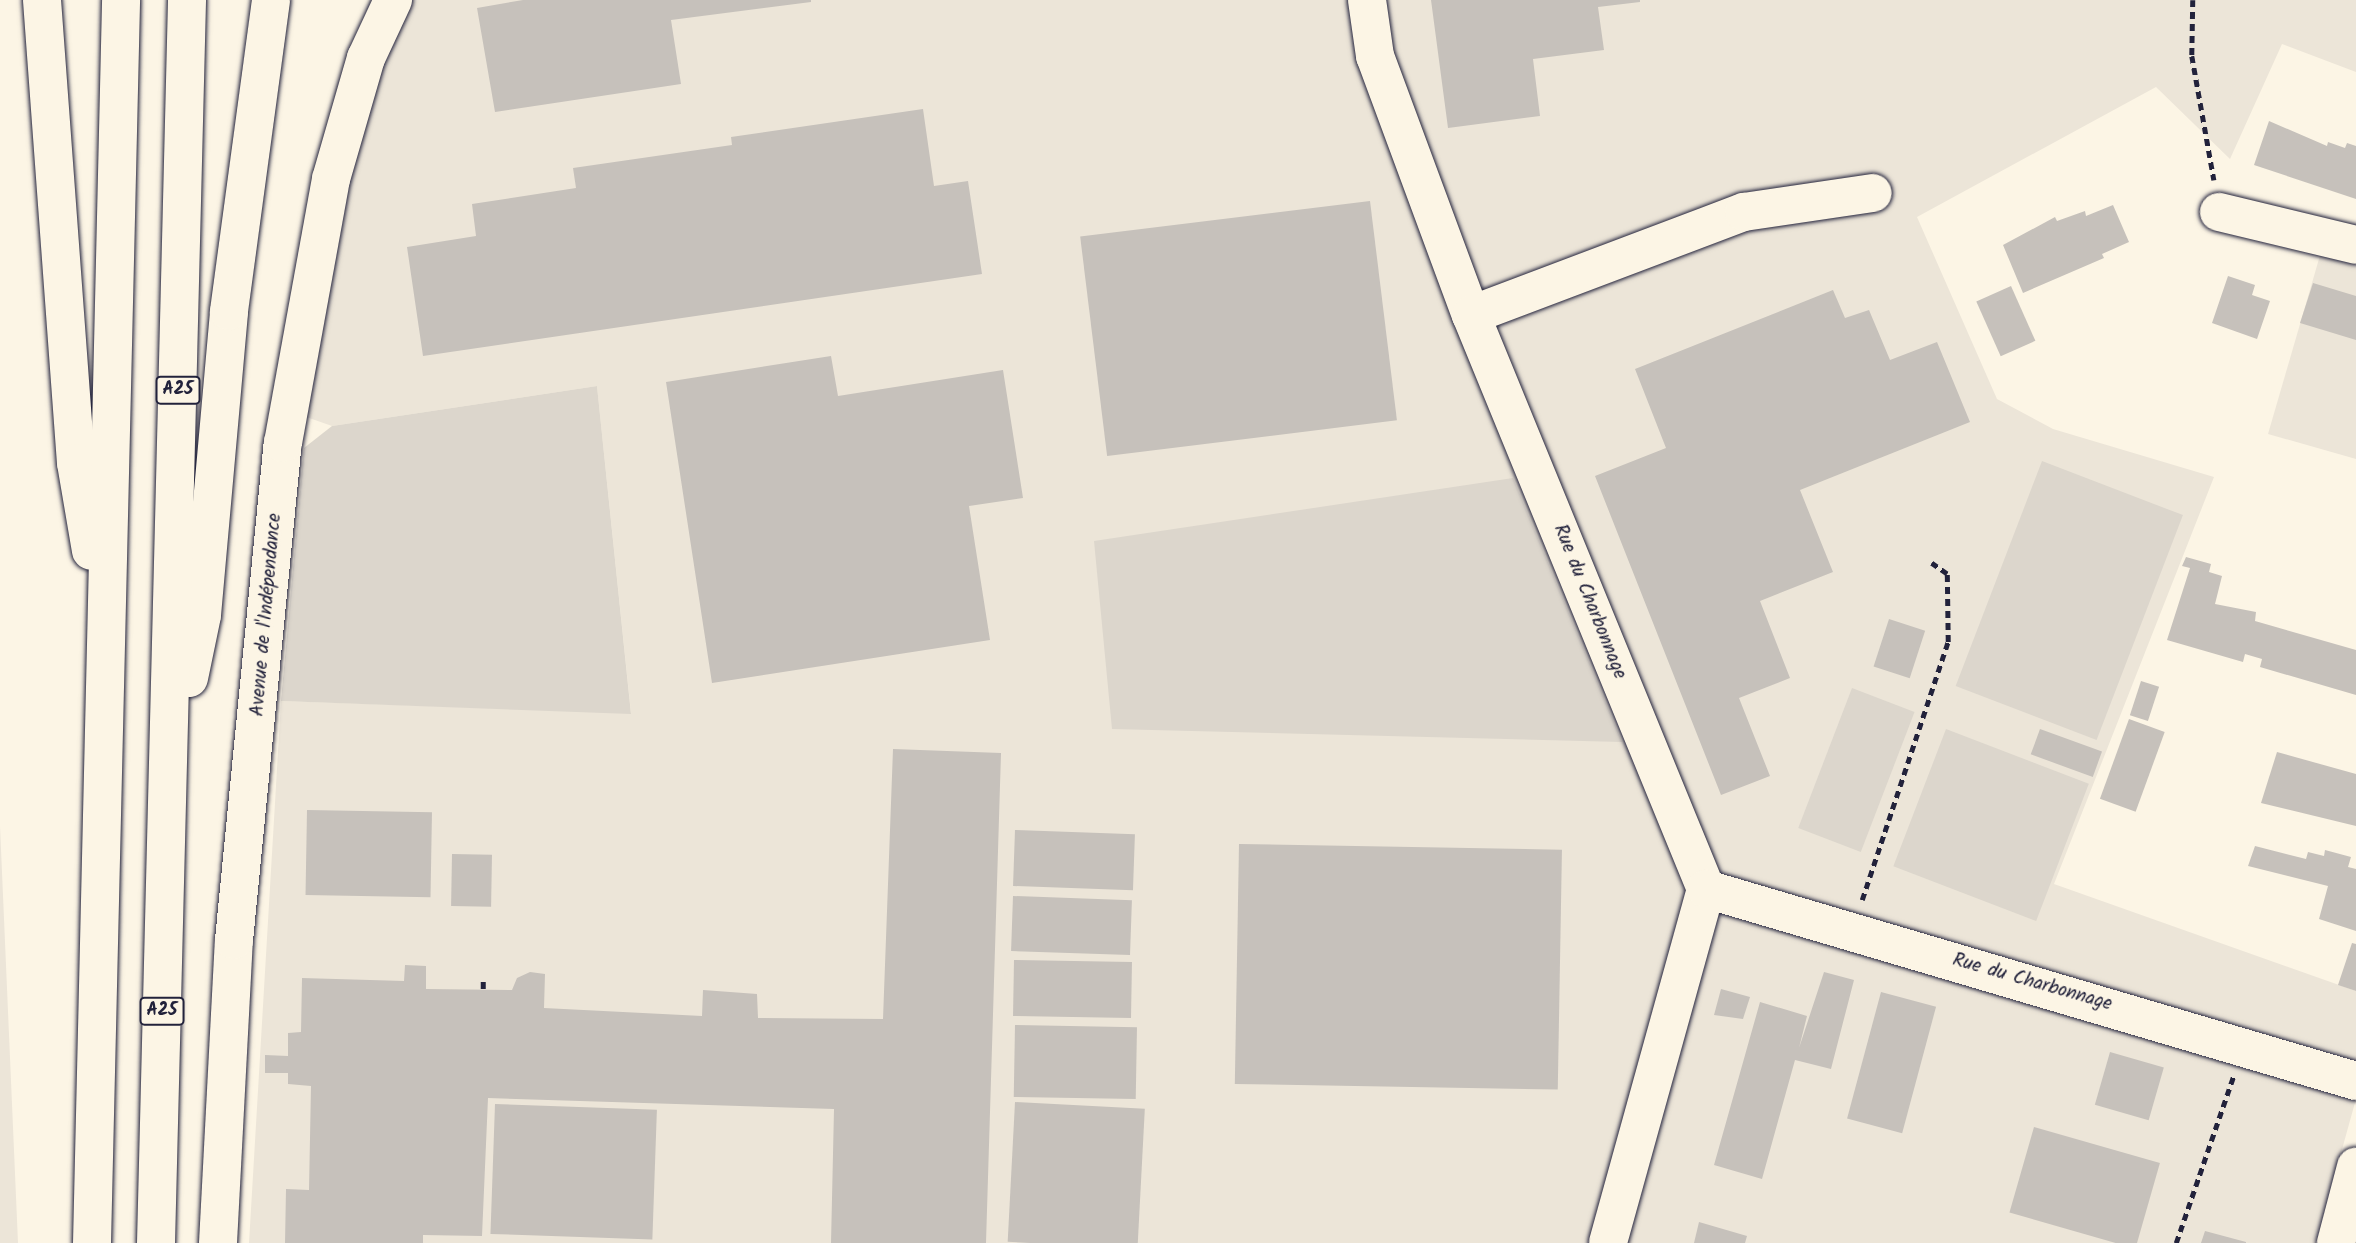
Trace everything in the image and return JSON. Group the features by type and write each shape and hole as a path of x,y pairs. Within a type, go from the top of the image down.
{"main road":[{"path":"42,0 76,463 106,636"},
{"path":"92,1243 121,0"},
{"name":"A25","path":"156,1243 187,0"},
{"name":"A25","path":"169,780 202,615 229,311 271,0"},
{"name":"Avenue de l'Indépendance","path":"218,1243 234,940 283,443 331,179 366,58 393,0"},
{"name":"Rue du Charbonnage","path":"1367,0 1375,56 1471,315 1706,889 2356,1081"},
{"path":"1471,315 1744,212 1873,193"},
{"path":"2219,212 2356,245"},
{"path":"1608,1243 1706,889"},
{"path":"2336,1243 2351,1207 2356,1167"}],"path":[{"path":"2193,0 2192,56 2219,212"},
{"path":"1852,931 1927,714 1948,642 1947,574 1931,563"},
{"path":"483,981 483,989"},
{"path":"2176,1243 2244,1047"}],"shaded area":[{"path":"370,0 2356,0 2356,72 2282,44 2230,159 2156,87 1917,217 1997,399 2053,429 2214,477 2054,884 2356,991 2356,1099 2316,1243 249,1243 281,701 631,713 597,386 332,426 275,406 336,87"},
{"path":"2321,252 2356,264 2356,459 2268,434"},
{"path":"597,386 631,714 281,701 304,448 332,426"},
{"path":"2042,461 2183,515 2097,740 1956,686"},
{"path":"1513,478 1622,742 1112,729 1094,541"},
{"path":"1852,688 1915,712 1861,852 1798,828"},
{"path":"1946,729 2089,784 2036,921 1893,866"},
{"path":"0,826 18,1243 0,1243"}],"building":[{"path":"523,0 811,2 671,20 681,84 495,112 477,8"},
{"path":"1431,0 1640,2 1598,7 1604,50 1533,59 1540,116 1448,128"},
{"path":"923,109 934,186 968,181 982,274 423,356 407,247 476,236 472,204 576,188 573,168 732,145 731,137"},
{"path":"2269,121 2327,146 2328,142 2345,148 2347,143 2356,146 2356,199 2254,165"},
{"path":"1370,201 1397,420 1107,456 1080,237"},
{"path":"2113,205 2129,242 2102,254 2104,258 2023,293 2003,245 2055,217 2057,221 2085,211 2086,216"},
{"path":"2228,276 2255,285 2252,295 2270,301 2257,339 2212,323"},
{"path":"2313,283 2356,296 2356,340 2300,323"},
{"path":"2011,286 2035,341 2001,356 1976,301"},
{"path":"1833,290 1845,318 1869,310 1890,360 1937,342 1970,422 1800,490 1833,572 1760,601 1790,678 1739,698 1770,776 1721,795 1595,476 1666,448 1635,369"},
{"path":"831,356 838,396 1003,370 1023,498 969,506 990,640 712,683 666,382"},
{"path":"2186,557 2211,564 2209,572 2222,576 2215,604 2256,612 2255,621 2356,650 2356,695 2260,667 2262,659 2245,654 2243,662 2167,640 2190,568 2182,566"},
{"path":"1889,619 1925,631 1910,678 1874,667"},
{"path":"2141,681 2159,687 2148,721 2130,715"},
{"path":"2129,719 2165,732 2136,812 2100,799"},
{"path":"2040,729 2102,752 2093,777 2031,754"},
{"path":"893,749 1001,753 986,1243 831,1243 834,1109 488,1098 482,1236 423,1235 423,1243 285,1243 286,1189 309,1190 311,1086 288,1084 288,1073 265,1073 265,1055 288,1056 288,1033 301,1032 302,978 404,981 405,965 426,966 426,989 512,990 517,978 530,972 545,974 544,1008 702,1016 703,990 757,994 758,1018 883,1019"},
{"path":"2277,752 2356,774 2356,826 2261,803"},
{"path":"307,810 432,812 430,897 306,895"},
{"path":"1015,830 1135,834 1133,890 1013,886"},
{"path":"1239,844 1562,850 1558,1090 1235,1084"},
{"path":"2255,846 2306,859 2308,852 2324,856 2325,850 2351,857 2348,867 2356,869 2356,931 2319,919 2328,886 2248,866"},
{"path":"452,854 492,855 491,907 451,906"},
{"path":"1013,896 1132,900 1130,955 1011,951"},
{"path":"2352,943 2356,944 2356,991 2338,985"},
{"path":"1014,960 1132,962 1131,1018 1013,1016"},
{"path":"1824,972 1854,980 1831,1069 1795,1060 1762,1179 1714,1165 1760,1002 1807,1016 1799,1048"},
{"path":"1721,989 1750,997 1743,1019 1714,1015"},
{"path":"1881,992 1936,1007 1902,1133 1847,1119"},
{"path":"1015,1025 1137,1027 1136,1099 1014,1097"},
{"path":"2110,1052 2164,1067 2149,1120 2095,1105"},
{"path":"1015,1102 1145,1109 1138,1243 1008,1242"},
{"path":"495,1104 657,1110 652,1240 490,1234"},
{"path":"2034,1127 2160,1163 2137,1243 2116,1243 2009,1213"},
{"path":"1699,1222 1747,1236 1745,1243 1694,1243"},
{"path":"2205,1231 2246,1242 2246,1243 2201,1243"}]}
